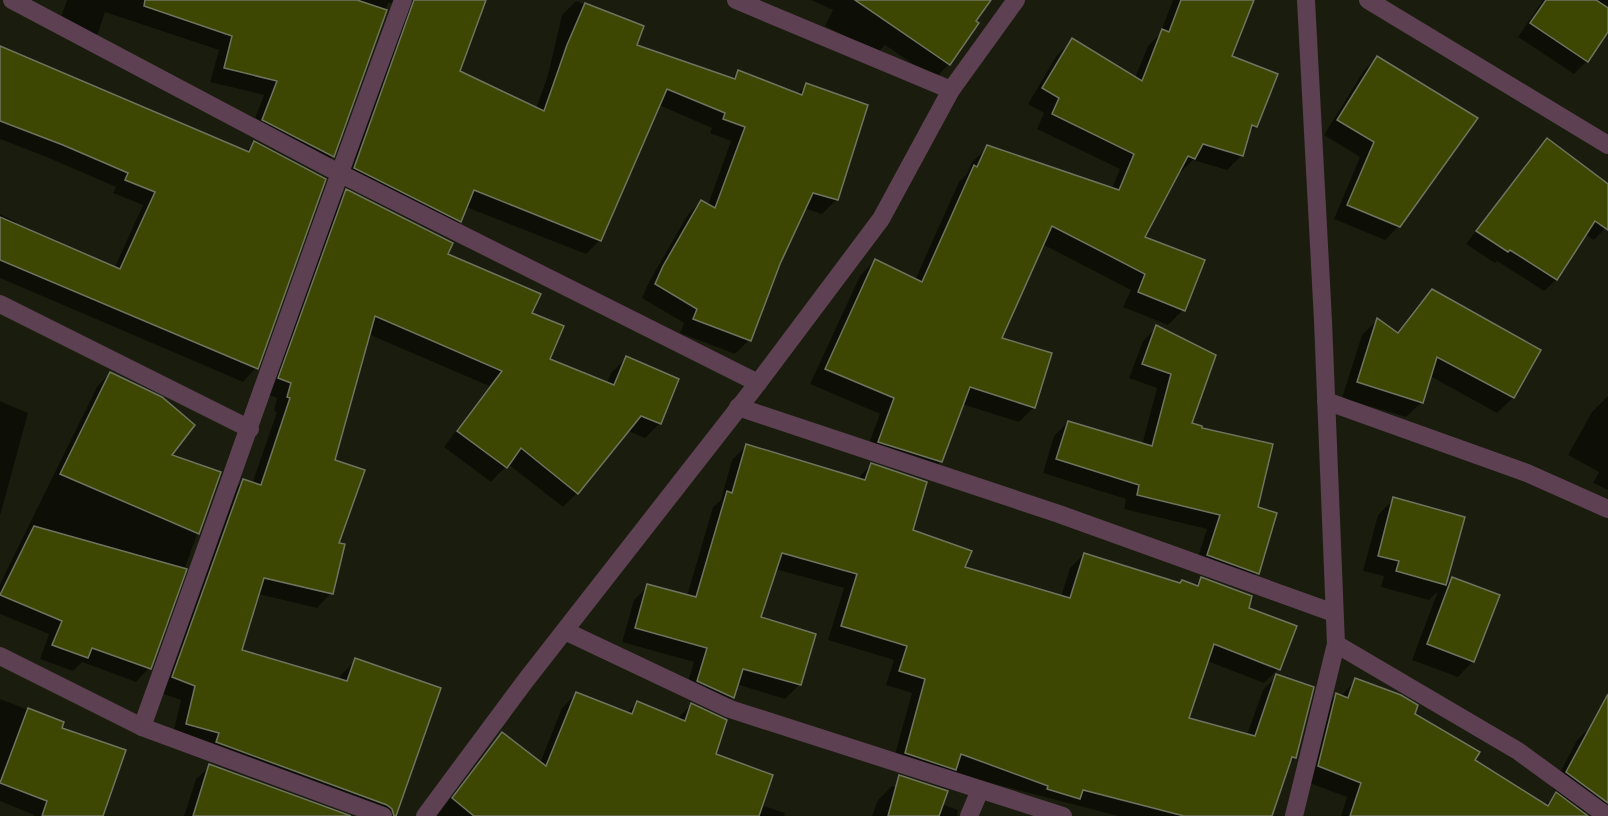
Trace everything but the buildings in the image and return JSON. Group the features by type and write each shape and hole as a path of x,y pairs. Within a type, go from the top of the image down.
{"street":[{"path":"12,0 339,173 758,382"},
{"path":"142,727 403,0"},
{"path":"736,0 951,90"},
{"path":"425,816 881,219 951,90 1016,0"},
{"path":"1294,816 1336,644 1306,0"},
{"path":"1368,0 1608,145"},
{"path":"0,304 250,429"},
{"path":"1326,401 1527,473 1608,509"},
{"path":"738,408 1059,514 1334,613"},
{"path":"565,631 730,709 1063,816"},
{"path":"1336,644 1518,751 1607,816"},
{"path":"0,656 142,727 383,816"},
{"path":"969,816 980,790"}]}
